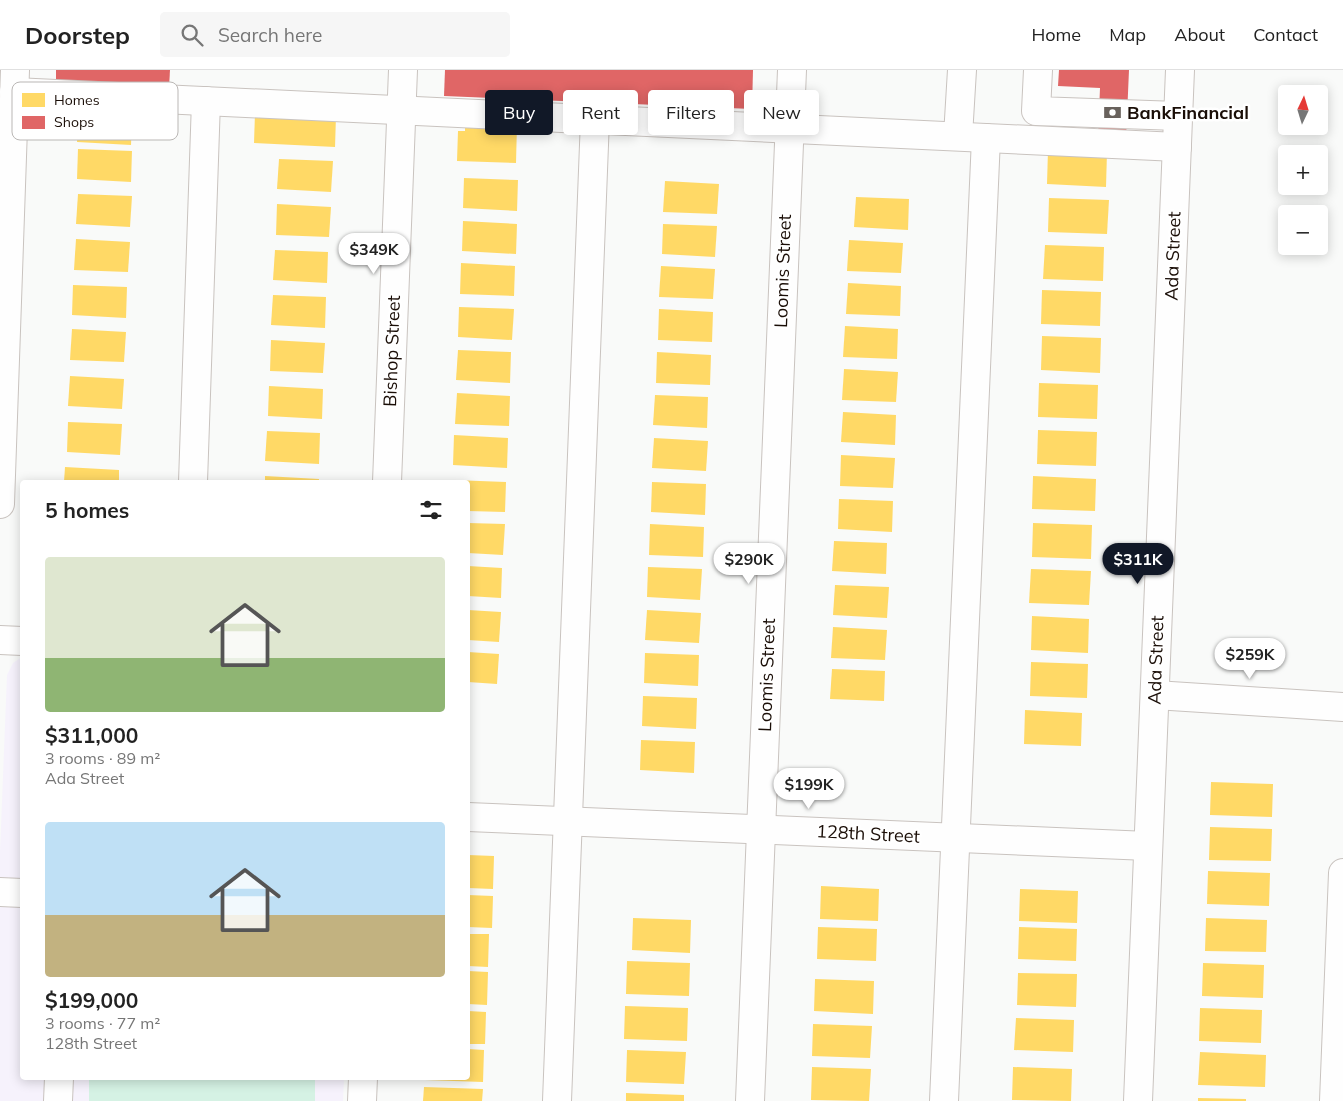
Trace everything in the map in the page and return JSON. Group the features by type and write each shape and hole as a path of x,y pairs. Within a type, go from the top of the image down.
{"street":[{"name":"Bishop Street","path":"387,480 404,70"},
{"name":"Loomis Street","path":"791,90 792,70"},
{"path":"958,136 962,70"},
{"path":"1038,70 1036,111 1178,116"},
{"name":"Ada Street","path":"1138,1101 1180,70"},
{"path":"178,98 206,101 563,118"},
{"path":"193,480 206,101"},
{"path":"638,121 744,126"},
{"path":"819,129 1177,147"},
{"path":"557,1101 594,135"},
{"name":"Loomis Street","path":"750,1101 789,135"},
{"path":"944,1101 986,138"},
{"path":"0,504 12,140"},
{"path":"0,640 20,641"},
{"path":"1154,695 1343,707"},
{"name":"128th Street","path":"470,817 1148,846"},
{"path":"1334,1101 1343,873"},
{"path":"0,892 20,893"},
{"path":"58,1101 59,1080"},
{"path":"362,1101 363,1080"}],"shaded area":[{"path":"20,658 20,1080 344,1080 343,1101 0,1101 0,852 7,675 13,663"}],"green space":[{"path":"89,1080 315,1080 315,1101 89,1101"}],"building: Homes":[{"path":"255,113 336,116 335,147 254,143"},
{"path":"465,122 485,123 485,135 517,135 516,163 457,161 458,131 465,131"},
{"path":"77,140 131,140 131,145 77,142"},
{"path":"78,149 132,151 131,182 77,179"},
{"path":"1048,150 1107,152 1106,187 1047,184"},
{"path":"279,159 333,161 331,192 277,189"},
{"path":"464,178 518,180 517,211 463,208"},
{"path":"665,181 719,184 717,214 663,212"},
{"path":"78,194 132,196 130,227 76,224"},
{"path":"856,197 909,199 908,230 854,227"},
{"path":"1049,198 1109,200 1107,234 1048,232"},
{"path":"277,204 331,207 329,237 276,235"},
{"path":"463,221 517,224 516,254 462,251"},
{"path":"663,224 717,226 715,257 662,254"},
{"path":"76,239 130,242 128,272 74,270"},
{"path":"849,240 903,243 901,273 847,271"},
{"path":"1045,245 1104,247 1103,281 1043,279"},
{"path":"275,250 328,252 327,283 273,280"},
{"path":"461,263 515,266 514,296 460,294"},
{"path":"661,266 715,269 713,299 659,297"},
{"path":"848,283 901,286 900,316 846,314"},
{"path":"73,285 127,287 126,318 72,315"},
{"path":"1042,290 1101,292 1100,326 1041,324"},
{"path":"273,295 326,297 325,328 271,325"},
{"path":"459,307 514,309 512,340 458,337"},
{"path":"659,309 713,312 712,342 658,340"},
{"path":"845,326 898,329 897,359 843,357"},
{"path":"72,329 126,332 124,362 70,360"},
{"path":"1042,336 1101,338 1100,373 1041,370"},
{"path":"271,340 325,343 323,373 270,371"},
{"path":"458,350 511,352 510,383 456,380"},
{"path":"657,352 711,355 710,385 656,383"},
{"path":"844,369 898,372 896,402 842,400"},
{"path":"70,376 124,379 122,409 68,406"},
{"path":"1039,383 1098,385 1097,419 1038,417"},
{"path":"269,386 323,389 322,419 268,416"},
{"path":"457,393 510,396 509,426 455,424"},
{"path":"655,395 708,397 707,428 653,425"},
{"path":"843,412 896,415 895,445 841,442"},
{"path":"68,422 122,424 120,455 67,452"},
{"path":"1038,430 1097,432 1096,466 1037,464"},
{"path":"267,431 320,433 319,464 265,461"},
{"path":"454,435 508,438 507,468 453,465"},
{"path":"654,438 708,441 706,471 652,468"},
{"path":"841,455 895,458 893,488 840,486"},
{"path":"65,467 119,470 119,480 64,480"},
{"path":"265,476 319,479 319,480 265,480"},
{"path":"1033,476 1096,479 1095,511 1032,509"},
{"path":"470,481 506,482 505,512 470,511"},
{"path":"652,482 706,484 705,515 651,512"},
{"path":"839,499 893,501 892,532 838,529"},
{"path":"470,523 505,524 503,555 470,553"},
{"path":"1033,523 1092,525 1091,559 1032,557"},
{"path":"650,524 704,527 703,557 649,555"},
{"path":"834,541 887,543 886,574 832,571"},
{"path":"470,566 502,568 501,598 470,596"},
{"path":"648,567 702,569 700,600 647,597"},
{"path":"1031,569 1091,571 1089,605 1029,603"},
{"path":"835,585 889,587 887,618 833,615"},
{"path":"470,610 501,612 499,642 470,640"},
{"path":"647,610 701,613 699,643 645,640"},
{"path":"1032,616 1089,619 1088,653 1031,650"},
{"path":"833,627 887,630 885,660 831,658"},
{"path":"470,652 499,654 497,684 470,682"},
{"path":"645,653 699,655 698,686 644,683"},
{"path":"1031,662 1088,664 1087,698 1030,696"},
{"path":"832,669 885,671 884,701 830,699"},
{"path":"643,696 697,698 696,729 642,726"},
{"path":"1025,710 1082,713 1081,746 1024,744"},
{"path":"641,740 695,742 694,773 640,770"},
{"path":"1211,782 1273,784 1272,817 1210,815"},
{"path":"1210,827 1272,829 1271,861 1209,860"},
{"path":"470,855 494,856 493,889 470,888"},
{"path":"1208,871 1270,873 1269,906 1207,904"},
{"path":"821,886 879,889 878,921 820,919"},
{"path":"1020,889 1078,891 1077,923 1019,921"},
{"path":"470,895 493,896 492,928 470,927"},
{"path":"633,918 691,920 690,953 632,950"},
{"path":"1206,918 1267,920 1266,952 1205,951"},
{"path":"818,927 877,929 876,961 817,959"},
{"path":"1019,927 1077,929 1076,961 1018,959"},
{"path":"470,934 489,934 488,967 470,966"},
{"path":"627,961 690,963 689,996 626,994"},
{"path":"1203,963 1264,965 1263,998 1202,996"},
{"path":"470,971 488,972 487,1005 470,1004"},
{"path":"1018,973 1077,974 1076,1007 1017,1005"},
{"path":"815,979 874,981 873,1014 814,1011"},
{"path":"625,1006 688,1008 687,1041 624,1039"},
{"path":"1200,1008 1262,1010 1261,1043 1199,1041"},
{"path":"470,1011 486,1012 485,1044 470,1044"},
{"path":"1016,1018 1074,1020 1073,1052 1014,1050"},
{"path":"813,1024 872,1026 870,1058 812,1056"},
{"path":"470,1049 484,1050 483,1082 425,1080 470,1080"},
{"path":"627,1050 686,1052 684,1084 626,1082"},
{"path":"1200,1052 1266,1055 1265,1087 1198,1085"},
{"path":"812,1067 871,1069 869,1101 811,1100"},
{"path":"1013,1067 1072,1069 1071,1101 1012,1100"},
{"path":"424,1087 483,1089 482,1101 423,1101"},
{"path":"626,1093 684,1095 684,1101 626,1101"},
{"path":"1198,1098 1246,1099 1246,1101 1198,1101"}],"building: Shops":[{"path":"56,70 170,70 169,82 56,82"},
{"path":"445,70 753,70 752,90 744,90 744,109 734,108 734,90 648,90 648,105 638,104 638,90 563,90 563,101 553,101 553,90 485,90 485,98 444,96"},
{"name":"BankFinancial","path":"1059,70 1129,70 1126,139 1098,137 1100,88 1058,86"}],"place":[{"name":"BankFinancial","path":"1113,113"}]}
